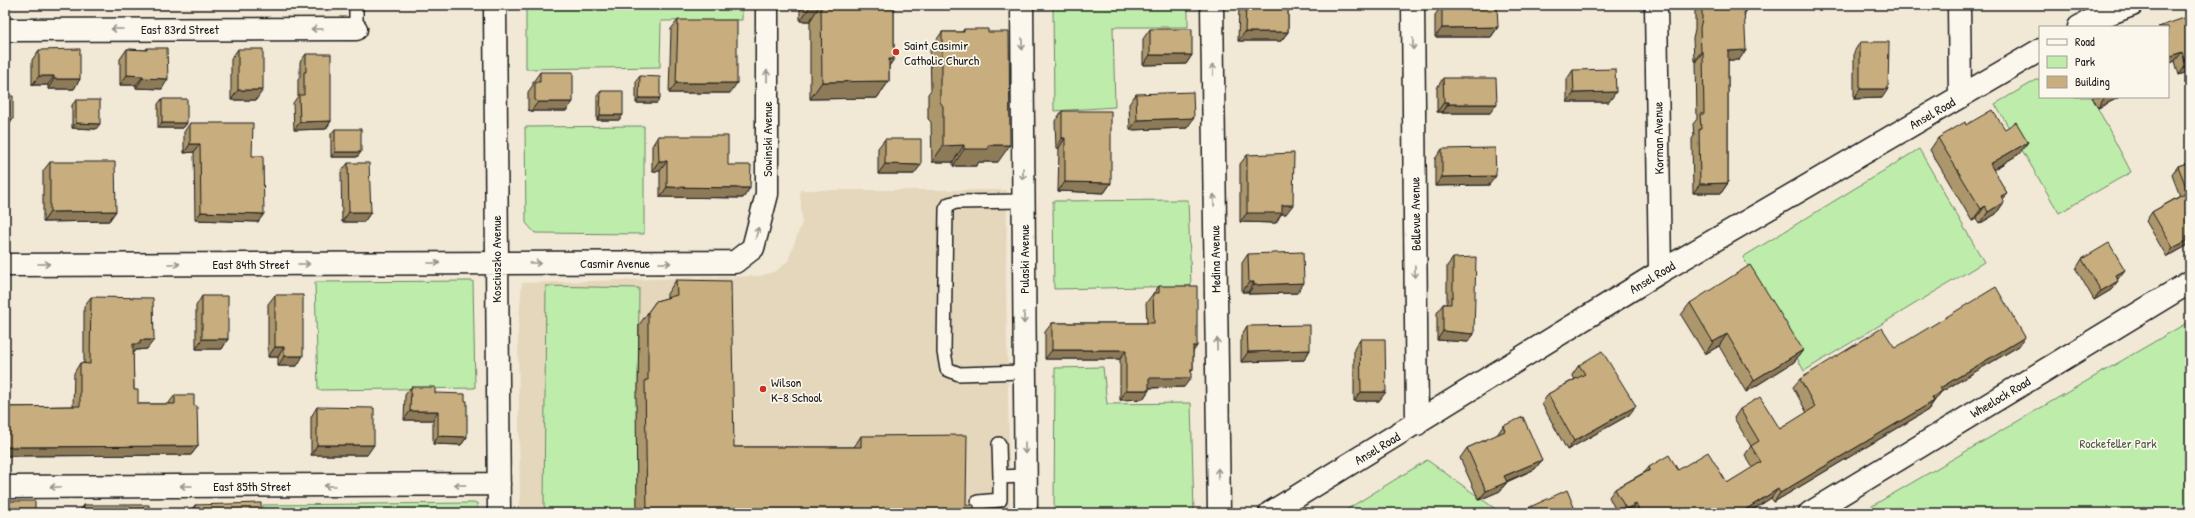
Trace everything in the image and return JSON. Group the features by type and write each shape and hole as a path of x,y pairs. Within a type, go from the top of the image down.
{"street":[{"name":"Kosciuszko Avenue","path":"495,5 499,513"},
{"name":"Sowinski Avenue","path":"734,262 753,248 767,194 766,5"},
{"name":"Pulaski Avenue","path":"1022,5 1026,513"},
{"name":"Medina Avenue","path":"1212,5 1219,513"},
{"name":"Bellevue Avenue","path":"1413,5 1417,424"},
{"name":"Korman Avenue","path":"1656,5 1660,272"},
{"path":"1959,5 1960,97"},
{"path":"2082,26 2092,20 2132,5"},
{"name":"East 83rd Street","path":"5,30 356,29"},
{"name":"Ansel Road","path":"1270,513 1417,424 1660,272 2039,51"},
{"name":"Casmir Avenue","path":"496,263 734,262"},
{"name":"East 84th Street","path":"5,264 496,263"},
{"name":"Wheelock Road","path":"1810,513 2190,282"},
{"name":"East 85th Street","path":"5,487 499,484"}],"lane":[{"path":"356,5 356,29"},
{"path":"1024,201 957,202 949,204 946,209 944,352 948,369 959,374 1025,372"},
{"path":"978,502 1000,500 999,444"},
{"path":"1000,477 1025,476"}],"shaded area":[{"name":"Wilson K-8 School","path":"800,190 1007,190 1006,280 1010,513 520,513 518,330 522,283 760,276 776,271 788,261 802,222"}],"green space":[{"path":"526,5 742,5 742,20 661,21 660,67 526,69"},
{"path":"1053,5 1188,5 1188,27 1113,27 1115,107 1054,111"},
{"path":"2039,79 2039,98 2093,98 2131,172 2059,213 1995,104"},
{"path":"644,126 644,234 535,233 526,223 525,127"},
{"path":"1919,149 1984,262 1804,371 1743,257"},
{"path":"1188,200 1191,286 1054,289 1053,201"},
{"path":"473,281 475,388 318,390 315,282"},
{"path":"546,286 639,288 637,513 546,513 544,505"},
{"name":"Rockefeller Park","path":"2190,321 2190,513 1860,513"},
{"path":"1103,367 1107,404 1191,403 1194,513 1054,513 1055,368"},
{"path":"1427,460 1501,513 1341,513"},
{"path":"477,503 477,513 263,513 263,505"}],"building":[{"path":"821,5 894,5 894,59 889,59 889,81 822,82"},
{"path":"1246,5 1288,5 1288,32 1245,32"},
{"path":"1442,5 1497,5 1498,27 1442,28"},
{"path":"1702,5 1747,5 1747,9 1744,9 1746,50 1728,51 1728,183 1700,184 1699,129 1701,129 1700,114 1704,114 1703,52 1701,52 1700,28 1702,19"},
{"path":"2190,16 2190,64 2186,65 2182,52 2169,57 2169,26 2161,26"},
{"path":"678,20 737,20 737,83 676,83"},
{"path":"964,29 988,29 988,32 1009,32 1010,145 988,145 988,149 964,149 964,145 943,146 943,106 940,102 942,32 964,32"},
{"path":"1150,29 1192,29 1192,55 1150,55"},
{"path":"1860,42 1889,42 1888,89 1860,89"},
{"path":"147,48 167,48 168,79 143,78 143,76 127,75 127,49 147,50"},
{"path":"80,49 80,79 54,79 54,76 39,76 39,50"},
{"path":"238,49 263,49 263,90 238,90"},
{"path":"306,54 331,54 331,121 300,122 299,95 304,95"},
{"path":"1615,69 1616,92 1574,93 1573,70"},
{"path":"540,72 573,72 573,102 538,102 535,100 535,82 540,82"},
{"path":"640,76 660,77 660,98 639,98"},
{"path":"1443,78 1496,78 1497,104 1449,104 1449,102 1444,102"},
{"path":"601,91 623,91 623,115 600,115"},
{"path":"1193,92 1194,118 1137,120 1136,94"},
{"path":"5,96 13,96 13,119 5,119"},
{"path":"162,99 187,99 187,123 162,123"},
{"path":"76,100 100,100 100,124 76,123"},
{"path":"1992,110 2005,129 2016,122 2028,142 1990,164 2007,193 2001,196 2004,202 1988,212 1985,206 1981,209 1938,138 1965,122 1966,125"},
{"path":"1062,111 1111,111 1111,183 1065,182 1065,138 1062,138"},
{"path":"190,123 253,123 252,156 263,156 264,214 201,212 200,144 190,144"},
{"path":"335,129 361,129 361,152 335,152"},
{"path":"658,136 728,136 728,165 751,165 750,188 667,187 667,161 659,161"},
{"path":"885,139 921,139 921,165 885,164"},
{"path":"1495,148 1496,176 1442,177 1442,149"},
{"path":"1294,153 1293,205 1282,205 1282,213 1247,213 1247,155"},
{"path":"50,162 115,162 116,211 50,212"},
{"path":"2190,162 2190,239 2173,248 2152,212 2188,192 2178,166"},
{"path":"348,163 369,163 371,212 349,212"},
{"path":"2109,243 2125,270 2116,275 2118,281 2101,291 2082,259"},
{"path":"1303,252 1304,283 1254,285 1254,282 1249,282 1248,254"},
{"path":"1476,257 1474,334 1443,331 1443,304 1451,304 1451,297 1453,297 1453,258"},
{"path":"1750,265 1803,350 1754,380 1727,334 1713,342 1690,303"},
{"path":"676,280 731,281 734,447 861,447 861,436 967,435 966,505 974,505 974,513 647,513 645,380 648,380 648,312 656,301 677,295"},
{"path":"1159,286 1197,286 1197,346 1193,346 1193,369 1191,369 1191,378 1149,378 1149,390 1126,390 1126,350 1052,350 1052,323 1154,323 1153,293 1159,293"},
{"path":"1996,287 2025,337 1940,388 1942,391 1932,397 1934,401 1780,493 1778,489 1740,513 1641,513 1636,504 1626,509 1615,489 1650,470 1649,467 1669,455 1678,470 1708,452 1727,483 1761,462 1751,446 1759,441 1740,409 1760,397 1780,429 1815,407 1800,379 1882,328 1895,348"},
{"path":"275,295 303,295 303,356 284,356 284,347 275,347"},
{"path":"202,296 228,296 228,339 202,339"},
{"path":"91,297 153,298 154,340 140,340 140,344 133,344 134,390 138,390 138,404 175,404 175,395 194,395 194,406 197,406 198,446 5,447 5,407 80,406 80,363 90,364"},
{"path":"1310,325 1310,350 1248,352 1247,326"},
{"path":"1360,339 1385,339 1386,392 1361,392"},
{"path":"1602,351 1636,406 1574,441 1548,394 1585,374 1579,365"},
{"path":"411,387 435,387 435,393 465,394 465,401 467,401 467,437 438,436 438,411 410,411"},
{"path":"317,407 374,408 374,445 317,445"},
{"path":"1523,417 1542,460 1504,476 1507,482 1486,491 1467,448 1505,431 1503,426"},
{"path":"1567,490 1576,512 1517,513"},
{"path":"7,501 35,501 35,513 7,513"},
{"path":"261,503 261,513 195,513 195,505"},
{"path":"84,505 149,505 149,513 83,513"}],"place":[{"name":"Saint Casimir Catholic Church","path":"896,52"},
{"name":"Wilson K-8 School","path":"763,389"}]}
